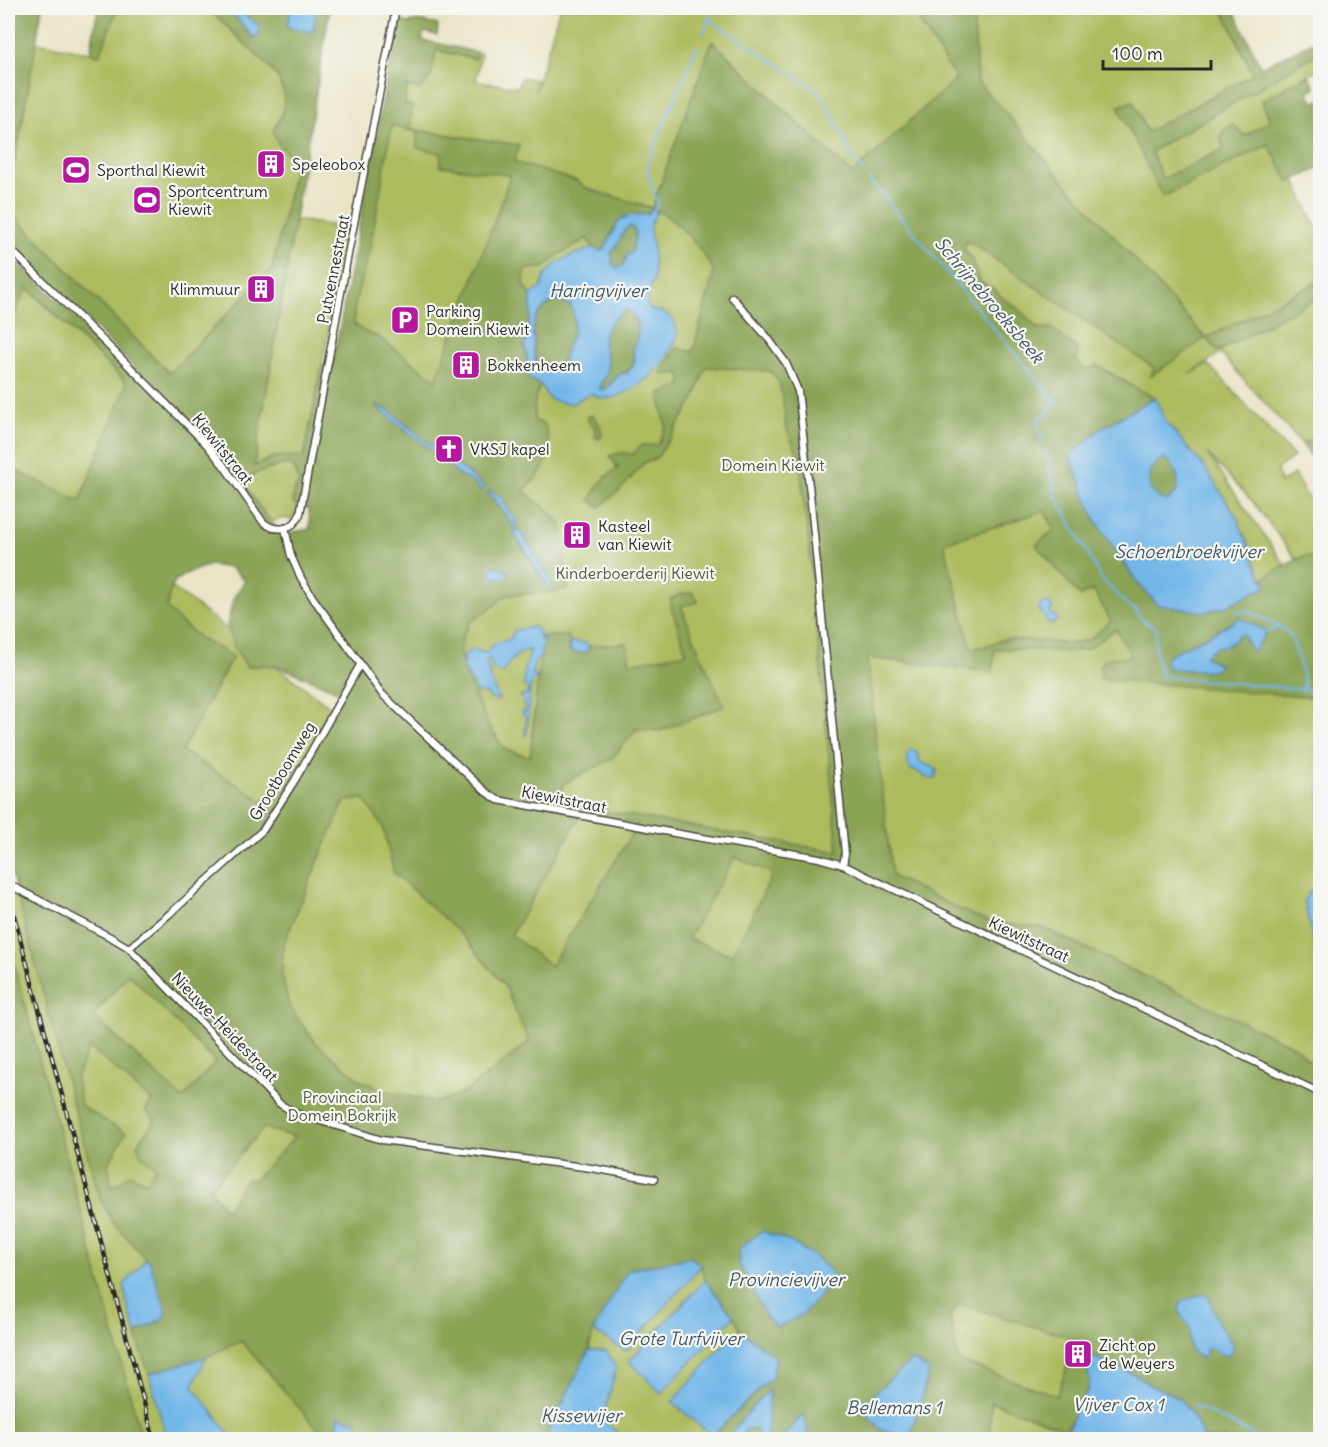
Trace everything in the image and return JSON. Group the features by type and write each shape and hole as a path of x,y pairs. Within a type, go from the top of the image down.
{"street":[{"name":"Putvennestraat","path":"285,528 298,521 300,514 396,8"},
{"name":"Kiewitstraat","path":"8,247 207,445 263,522 275,529 285,528 291,556 301,578 382,694 486,792 498,800 819,858 843,865 1320,1093"},
{"path":"732,297 768,338 786,363 798,391 845,854 843,865"},
{"name":"Grootboomweg","path":"129,948 263,830 295,780 360,665"},
{"name":"Nieuwe-Heidestraat","path":"8,884 129,948 280,1104 296,1113 382,1140 591,1168 654,1179"},
{"path":"8,952 8,959"}],"green space":[{"path":"8,8 42,8 20,135 8,189"},
{"path":"98,8 119,8 100,55 90,53"},
{"name":"Sportcentrum Kiewit","path":"119,8 208,8 278,77 284,94 283,111 273,132 280,146 296,163 272,269 169,373 8,210 8,189 36,42 99,55"},
{"name":"Provinciaal Domein Bokrijk","path":"208,8 228,8 254,38 239,8 291,8 288,27 313,31 317,8 330,8 254,466 274,457 304,456 322,365 332,368 398,21 409,23 418,21 438,25 437,35 424,32 422,40 476,52 476,59 436,50 431,77 420,90 407,86 405,104 413,106 410,129 519,145 514,162 577,181 588,189 652,208 712,41 852,174 956,79 916,16 945,8 973,8 976,81 1206,338 1151,376 1154,368 967,240 964,249 971,258 982,283 1019,309 1037,328 1051,328 1077,348 1077,360 1085,370 1097,365 1155,397 1099,430 1070,457 1096,521 1136,581 1158,605 1227,606 1266,587 1267,584 1262,579 1281,567 1305,556 1320,558 1320,698 1101,679 1100,667 1105,659 1131,656 1116,629 1087,649 1070,651 995,649 992,672 867,658 892,876 991,923 1041,927 1295,1047 1320,1071 1320,1439 1205,1439 1192,1414 1179,1398 1151,1386 1138,1376 1115,1365 1090,1356 1086,1358 1089,1385 1066,1429 991,1402 990,1439 809,1439 804,1414 781,1439 767,1439 769,1390 725,1439 708,1439 772,1377 776,1358 741,1331 734,1317 705,1280 701,1266 593,1331 589,1350 545,1439 411,1439 406,1432 379,1430 359,1436 339,1417 335,1439 332,1439 315,1426 241,1341 206,1357 149,1374 136,1333 161,1320 149,1260 113,1222 101,1201 72,1102 8,860 8,467 80,501 127,383 27,287 8,328 8,253 131,371 134,367 8,242 8,210 169,373 272,269 296,163 280,146 273,132 283,111 284,94 278,77","holes":["392,126 417,132 417,148 441,153 441,166 510,175 436,380 377,336 369,334 354,324 356,300 374,227","652,208 665,215 686,233 714,271 693,352 678,348 662,368 662,374 680,373 682,381 680,387 659,394 666,426 658,445 642,445 632,455 621,453 610,456 618,468 609,474 590,500 600,507 621,489 646,461 652,461 659,455 694,400 706,367 770,371 779,382 786,427 799,456 838,852 558,803 564,783 611,759 637,729 660,731 724,706 681,606 698,602 693,593 679,594 671,599 671,606 686,653 630,663 627,643 588,646 589,649 577,652 569,651 571,651 571,646 568,646 571,642 568,636 542,636 530,757 504,749 488,724 464,671 461,654 462,637 471,621 507,595 568,589 563,527 554,515 524,491 538,476 545,464 549,441 545,425 534,420 535,400 540,384 529,379 525,341 531,313 531,295 524,285 525,269 543,268 560,254 587,238 593,248 601,251 605,248 613,230 627,216 649,214","389,411 484,487 480,490 476,484 457,474 451,466 394,422","282,465 294,467 299,483 294,493 294,504 309,509 310,529 281,534 243,484 251,481 253,474","490,491 501,497 517,527 515,529","1044,511 1055,529 1036,545 1080,596 1093,590 1111,621 1090,639 1073,643 1005,639 983,647 971,648 944,543","514,534 526,539 546,572 541,576","209,565 231,568 245,581 234,597 227,625 234,647 247,667 265,665 281,667 340,692 318,731 322,738 303,771 292,763 265,802 182,751 233,656 201,639 167,609 171,589 174,583 184,575","1240,618 1248,645 1244,635 1239,635 1226,646 1216,647 1204,656 1219,664 1215,670 1167,656","364,799 383,827 394,873 462,935 505,986 529,1042 464,1093 438,1102 392,1093 360,1080 316,1043 289,1006 282,975 283,946 345,801","581,815 638,824 551,966 511,935","735,857 773,874 732,955 688,939","129,974 215,1062 183,1099 93,1016","89,1047 152,1101 145,1111 155,1120 137,1145 142,1156 156,1166 147,1182 130,1174 112,1188 108,1164 126,1133 81,1106 76,1078","264,1128 295,1137 254,1180 246,1179 227,1210 209,1189","739,1249 766,1316 739,1264","959,1304 1076,1339 1057,1396 958,1361 950,1317"]},
{"path":"560,8 969,8 975,79 979,83 973,8 1222,8 1253,74 1147,133 1133,101 1119,107 1163,196 1269,144 1289,182 1295,180 1320,236 1320,281 1207,338 1219,351 1320,296 1320,435 1302,444 1220,353 1190,374 1208,364 1294,457 1277,469 1280,483 1294,474 1320,520 1320,558 1305,556 1297,560 1253,502 1207,453 1320,616 1320,1439 8,1439 8,890 17,895 8,857 8,328 26,287 127,383 80,501 24,476 434,785 325,630 309,529 383,135 392,126 418,132 417,142 514,161 519,145 409,129 413,106 405,104 407,86 436,50 475,59 476,52 481,53 476,81 518,87 521,77 537,80 535,92"},
{"path":"1222,8 1233,8 1261,67 1320,39 1320,52 1151,151 1163,179 1224,149 1220,137 1224,129 1233,125 1245,136 1270,121 1262,101 1309,75 1315,88 1308,91 1314,103 1320,100 1320,168 1289,182 1268,144 1163,197 1118,107 1133,101 1147,132 1253,74"},
{"path":"1320,52 1320,68 1262,101 1270,121 1224,149 1163,180 1151,151"},
{"path":"295,220 349,228 304,457 274,457 254,466"},
{"path":"630,226 635,230 632,252 627,255 624,264 618,268 612,264 614,248 619,238"},
{"path":"1320,281 1320,296 1218,351 1206,338"},
{"path":"559,300 571,306 574,327 564,359 553,369 543,371 535,357 533,331 535,320 549,304"},
{"path":"626,309 633,315 638,328 633,350 633,363 626,373 622,372 603,391 599,387 608,364 603,341 604,335 612,320"},
{"path":"593,415 600,425 602,435 599,439 595,437 594,426 587,417"},
{"path":"1320,435 1320,457 1314,460 1302,444"},
{"path":"1165,458 1178,478 1176,492 1169,500 1155,495 1149,482 1153,468"},
{"path":"282,465 294,467 299,483 295,489 294,504 298,506 291,520 285,518 271,521 243,484 251,481 253,474"},
{"path":"8,942 142,1439 8,1439"},
{"path":"757,1429 760,1439 740,1440 746,1430"}],"water":[{"path":"228,8 239,8 259,26 259,36 254,38"},
{"path":"291,8 317,8 313,32 287,27"},
{"name":"Haringvijver","path":"652,208 657,212 651,223 650,232 653,245 654,277 647,303 649,309 670,317 677,331 673,348 660,365 643,381 624,393 607,398 593,394 587,395 572,404 549,399 540,384 529,379 526,368 528,361 525,341 531,313 531,295 542,287 545,275 557,263 593,248 601,251 605,248 619,220 627,216 649,214","holes":["630,226 635,230 632,252 627,255 624,264 618,268 612,264 612,252 624,231","559,300 571,306 574,327 564,360 553,369 543,371 534,357 533,331 535,320 541,311","626,309 637,321 638,336 633,350 635,359 633,366 627,373 620,374 603,391 599,387 606,374 608,363 603,341 612,321"]},
{"name":"Schoenbroekvijver","path":"1155,397 1166,422 1206,469 1237,517 1267,587 1228,606 1204,612 1158,605 1136,581 1096,521 1070,456 1099,430","holes":["1165,458 1176,473 1178,483 1176,492 1169,500 1155,495 1149,482 1153,468 1158,462"]},
{"path":"376,404 389,411 436,447 484,489 480,490 476,484 457,474 451,466 394,422"},
{"path":"490,491 501,497 518,527 515,529 496,501 487,494"},
{"path":"519,530 553,586 547,585 514,534"},
{"path":"494,566 509,573 505,577 494,578 489,574"},
{"path":"1046,602 1053,609 1050,614 1056,616 1058,620 1053,625 1039,609"},
{"path":"1240,618 1267,631 1253,652 1244,635 1239,635 1226,646 1216,647 1205,656 1219,665 1215,671 1171,669 1166,665 1167,656"},
{"path":"533,627 538,631 540,639 545,642 541,648 541,657 535,661 532,675 537,678 531,683 525,737 526,717 522,711 525,712 526,708 521,696 528,694 528,689 523,685 529,650 514,658 503,672 498,672 492,667 490,659 486,660 499,700 491,699 488,694 477,693 463,666 463,658 473,649 488,652 495,643 510,639 515,630"},
{"path":"571,642 586,643 588,651 583,653 568,651 571,650 571,646 568,646"},
{"path":"912,749 917,753 921,763 937,770 935,779 911,770 907,759"},
{"path":"1313,891 1318,894 1320,901 1320,965 1304,901 1309,892"},
{"name":"Provincievijver","path":"762,1231 791,1242 815,1257 835,1276 802,1315 777,1327 766,1316 739,1264 739,1249"},
{"path":"691,1257 701,1266 626,1351 593,1331 628,1270"},
{"path":"146,1259 149,1260 167,1313 161,1320 136,1333 124,1285"},
{"name":"Grote Turfvijver","path":"705,1280 734,1317 661,1393 629,1361"},
{"path":"1204,1294 1208,1296 1219,1325 1233,1345 1230,1355 1224,1356 1210,1348 1206,1349 1206,1355 1203,1358 1191,1350 1190,1327 1179,1308 1182,1301"},
{"path":"741,1331 776,1358 772,1377 712,1436 672,1402 723,1346"},
{"name":"Kissewijer","path":"589,1350 607,1351 616,1368 603,1421 626,1439 545,1439"},
{"name":"Vijver Cox 1","path":"1090,1356 1115,1365 1138,1376 1151,1386 1179,1398 1192,1414 1205,1439 1068,1439 1073,1416 1087,1393 1090,1382 1086,1358"},
{"path":"206,1357 193,1386 233,1439 167,1439 149,1374"},
{"name":"Bellemans 1","path":"912,1360 929,1370 909,1438 880,1429 860,1406"},
{"path":"769,1389 767,1439 760,1439 756,1429 746,1430 740,1439 725,1439"},
{"path":"804,1413 809,1439 781,1439"},
{"path":"339,1417 357,1421 359,1436 379,1430 384,1425 406,1433 411,1439 335,1439"}],"waterway":[{"path":"703,34 710,14"},
{"name":"Schrijnebroeksbeek","path":"709,19 821,93 862,171"},
{"path":"654,210 658,203 647,168 697,46"},
{"name":"Schrijnebroeksbeek","path":"869,179 1053,399 1056,399 1057,403 1037,421 1043,440"},
{"name":"Schrijnebroeksbeek","path":"1045,451 1056,496 1101,578 1128,606 1135,609 1144,621 1157,627 1156,652 1162,676 1320,691"},
{"path":"1236,612 1246,610 1280,627"},
{"path":"1267,631 1282,628 1290,635 1303,677 1304,686 1301,689"},
{"path":"1194,1405 1263,1440"}],"railway":[{"path":"8,893 154,1440"}],"place":[{"name":"Speleobox","path":"271,164"},
{"name":"Sporthal Kiewit","path":"76,170"},
{"name":"Sportcentrum Kiewit","path":"147,200"},
{"name":"Klimmuur","path":"261,289"},
{"name":"Parking Domein Kiewit","path":"405,320"},
{"name":"Bokkenheem","path":"466,365"},
{"name":"VKSJ kapel","path":"449,449"},
{"name":"Kasteel van Kiewit","path":"577,535"},
{"name":"Zicht op de Weyers","path":"1078,1354"}],"park label":[{"name":"Domein Kiewit","path":"773,465"},
{"name":"Kinderboerderij Kiewit","path":"635,573"}]}
